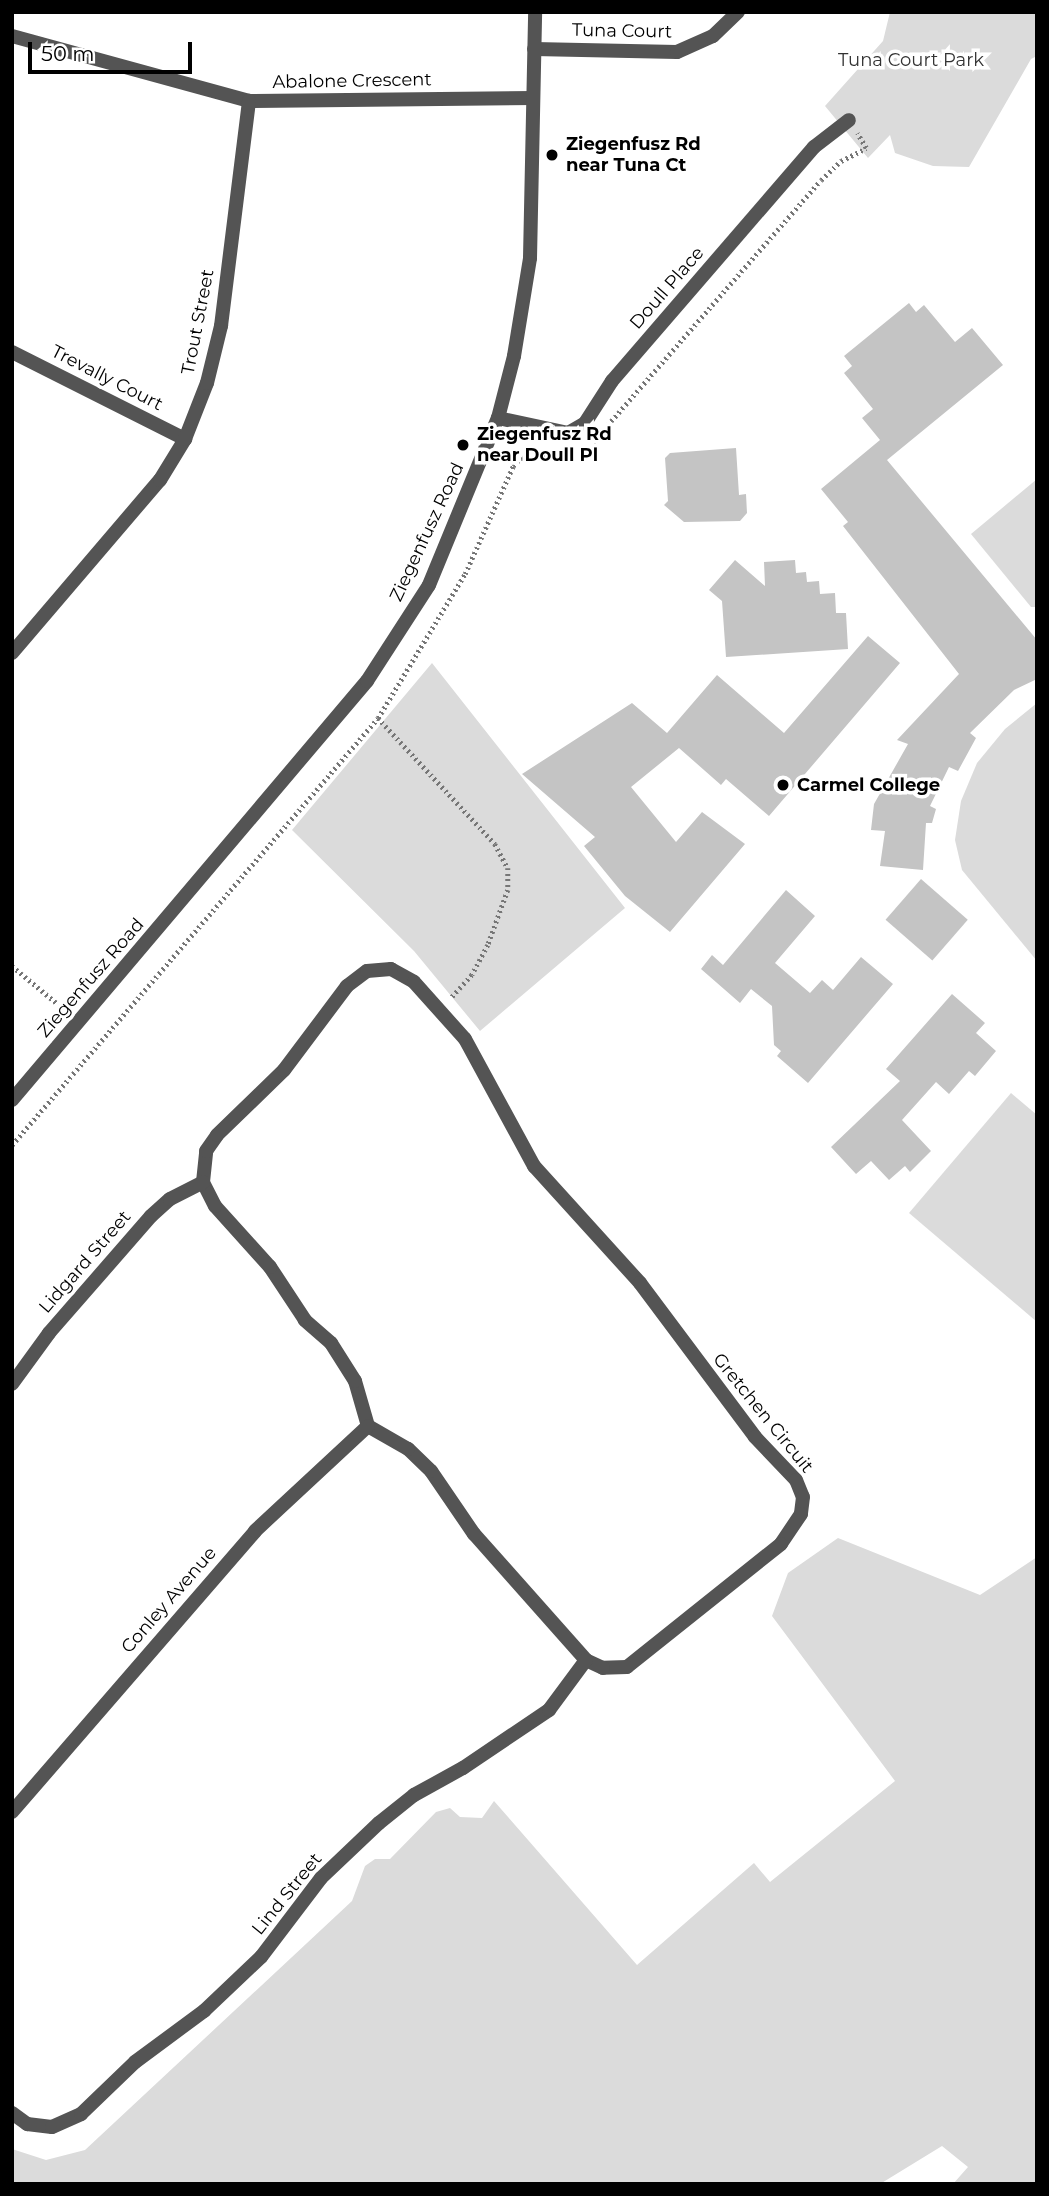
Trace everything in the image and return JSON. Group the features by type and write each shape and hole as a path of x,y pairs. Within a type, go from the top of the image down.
{"street":[{"name":"Ziegenfusz Road","path":"12,1100 367,681 429,585 498,418 530,258 535,12"},
{"name":"Tuna Court","path":"534,48 677,52 713,36 738,12"},
{"name":"Abalone Crescent","path":"12,36 248,101 533,98"},
{"name":"Trout Street","path":"12,653 160,480 185,439 207,383 221,326 248,101"},
{"name":"Doull Place","path":"498,418 568,433 585,423 612,382 814,147 849,120"},
{"name":"Trevally Court","path":"12,352 185,439"},
{"name":"Gretchen Circuit","path":"203,1182 206,1151 217,1135 284,1070 347,986 368,971 391,969 414,982 441,1009 465,1040 534,1166 640,1283 755,1437 796,1480 803,1497 794,1530 781,1544 627,1667 603,1668 586,1660"},
{"name":"Lidgard Street","path":"12,1384 50,1332 151,1216 170,1199 203,1182"},
{"path":"203,1182 215,1206 270,1267 305,1321 331,1343 355,1381 368,1426 408,1449 430,1471 474,1534 586,1660"},
{"name":"Conley Avenue","path":"12,1812 255,1531 368,1426"},
{"name":"Lind Street","path":"12,2113 27,2124 52,2127 81,2114 135,2062 204,2011 261,1956 321,1878 379,1823 414,1795 463,1768 549,1710 586,1660"}],"path":[{"path":"12,1145 378,718 465,574 513,466 521,458 570,454 601,437 821,180 841,161 866,148 849,120"},
{"path":"378,718 495,844 508,868 508,890 488,945 472,975 441,1009"},
{"path":"12,966 79,1022"}],"green space":[{"name":"Tuna Court Park","path":"890,12 1037,12 1037,56 1031,59 969,167 933,166 895,153 890,135 868,158 825,106 883,41"},
{"path":"1037,479 1037,607 1031,607 971,534"},
{"path":"432,663 625,908 480,1031 414,951 292,830"},
{"path":"1037,703 1037,961 962,870 955,840 961,801 977,763 1005,729"},
{"path":"1011,1093 1037,1115 1037,1322 909,1213"},
{"path":"838,1538 980,1595 1037,1557 1037,2184 953,2184 968,2167 942,2146 880,2184 12,2184 12,2149 46,2160 85,2150 352,1901 365,1866 375,1859 390,1859 436,1812 450,1808 460,1817 482,1818 494,1801 637,1965 754,1863 770,1882 895,1781 772,1616 788,1573"}],"building":[{"path":"909,303 916,312 924,305 955,342 972,328 1003,365 887,460 1037,640 1037,679 1014,690 970,733 976,738 958,771 949,767 930,806 936,809 932,823 926,823 923,870 880,866 885,831 871,830 874,804 908,744 897,740 959,674 843,526 848,522 821,489 880,440 862,418 873,409 844,373 852,366 844,356"},
{"path":"736,448 739,495 746,494 747,513 740,521 684,522 664,505 668,501 665,458 670,453"},
{"path":"735,560 765,586 764,562 795,560 796,573 806,572 807,582 819,581 820,594 835,593 836,613 846,613 848,649 726,657 722,601 709,590"},
{"path":"868,636 900,663 769,816 726,779 721,785 679,748 631,787 676,842 702,812 745,844 670,932 625,896 584,846 595,837 522,774 632,703 667,733 717,675 784,733"},
{"path":"921,879 968,920 932,960 886,920"},
{"path":"786,890 815,916 775,963 810,993 822,980 833,990 861,957 893,984 808,1083 777,1056 781,1051 774,1045 772,1006 751,989 740,1003 701,969 712,955 723,965"},
{"path":"952,994 985,1023 976,1033 996,1051 975,1076 969,1071 949,1094 936,1082 902,1120 931,1151 910,1172 905,1166 889,1180 871,1161 856,1174 831,1147 900,1081 886,1069"}],"place":[{"name":"Ziegenfusz Rd near Tuna Ct","path":"552,155"},
{"name":"Ziegenfusz Rd near Doull Pl","path":"463,445"},
{"name":"Carmel College","path":"783,785"}]}
